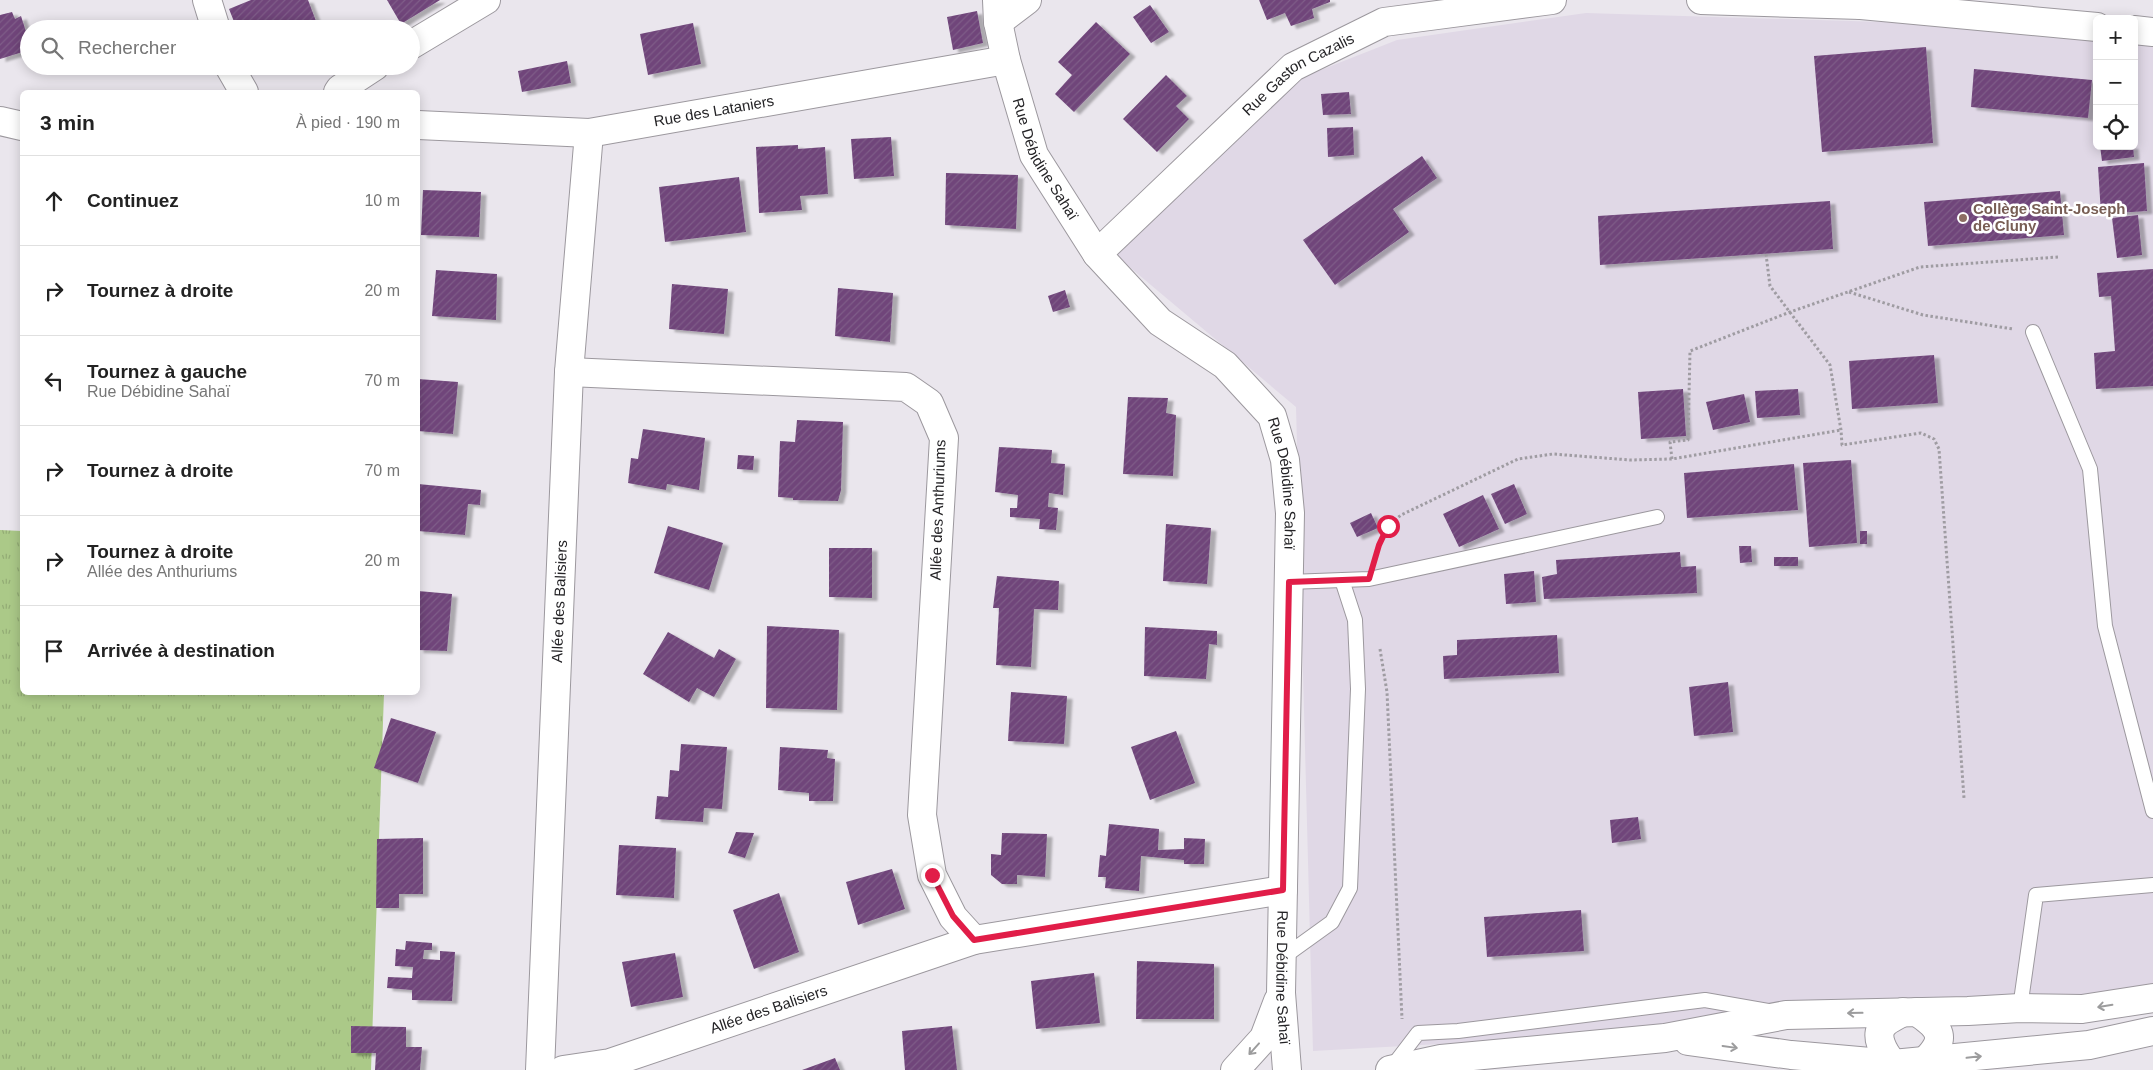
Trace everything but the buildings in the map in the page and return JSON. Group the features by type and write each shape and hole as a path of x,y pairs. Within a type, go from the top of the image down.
{"street":[{"path":"207,0 213,20"},
{"path":"420,40 486,0"},
{"path":"997,11 1027,0"},
{"name":"Rue Gaston Cazalis","path":"1097,254 1294,67 1384,22 1552,0"},
{"path":"1701,0 1861,3 2093,27"},
{"name":"Rue Débidine Sahaï","path":"997,11 1006,60 1034,155 1097,254 1160,322 1225,365 1272,416 1285,460 1290,513 1281,993 1287,1070"},
{"path":"2138,30 2153,32"},
{"name":"Rue des Lataniers","path":"420,125 589,133 1006,60"},
{"path":"234,75 243,90"},
{"path":"339,90 361,75"},
{"path":"0,120 20,125"},
{"name":"Allée des Balisiers","path":"540,1070 569,372 589,133"},
{"name":"Allée des Anthuriums","path":"569,372 906,387 929,403 944,438 922,815 932,875 953,916 974,940"},
{"name":"Allée des Balisiers","path":"563,1070 610,1063 974,940 1283,890"},
{"path":"1235,1070 1264,1038 1281,993"},
{"path":"1390,1070 1441,1059 1664,1038 1786,1015 2020,1008 2082,1009 2153,998"},
{"path":"1893,1064 1882,1051 1881,1028 1885,1022 1910,1012 1933,1023 1939,1037 1938,1047 1925,1061"},
{"path":"1664,1038 1791,1055 1893,1064 2089,1045 2153,1030"}],"lane":[{"path":"2033,332 2090,469 2095,540 2105,626 2153,811"},
{"path":"1289,582 1369,579 1657,517"},
{"path":"1282,958 1332,922 1350,888 1358,690 1355,620 1342,580"},
{"path":"2020,1008 2036,895 2153,885"},
{"path":"1390,1070 1418,1033 1458,1031 1705,1000 1786,1015"}],"path":[{"path":"1766,254 1770,286 1830,365 1842,445 1921,433 1934,439 1939,449 1964,798"},
{"path":"1672,459 1670,442 1688,440 1690,351 1790,312 1920,267 2058,257"},
{"path":"1848,292 1923,315 2033,332"},
{"path":"1369,579 1379,545 1388,526 1401,515 1518,459 1553,454 1630,460 1672,459 1841,430"},
{"path":"1379,645 1387,692 1401,1018 1418,1033"}],"shaded area":[{"path":"1586,13 1883,22 2093,39 2093,150 2138,150 2138,42 2153,44 2153,986 2082,1009 1313,1051 1296,407 1114,254 1303,77 1397,40"}],"green space":[{"path":"0,530 20,531 20,695 384,695 371,1070 0,1070"}],"place":[{"name":"Collège Saint-Joseph de Cluny","path":"1963,218"}],"route":[{"path":"932,875 953,916 974,940 1283,890 1289,582 1369,579 1379,545 1388,526"}]}
